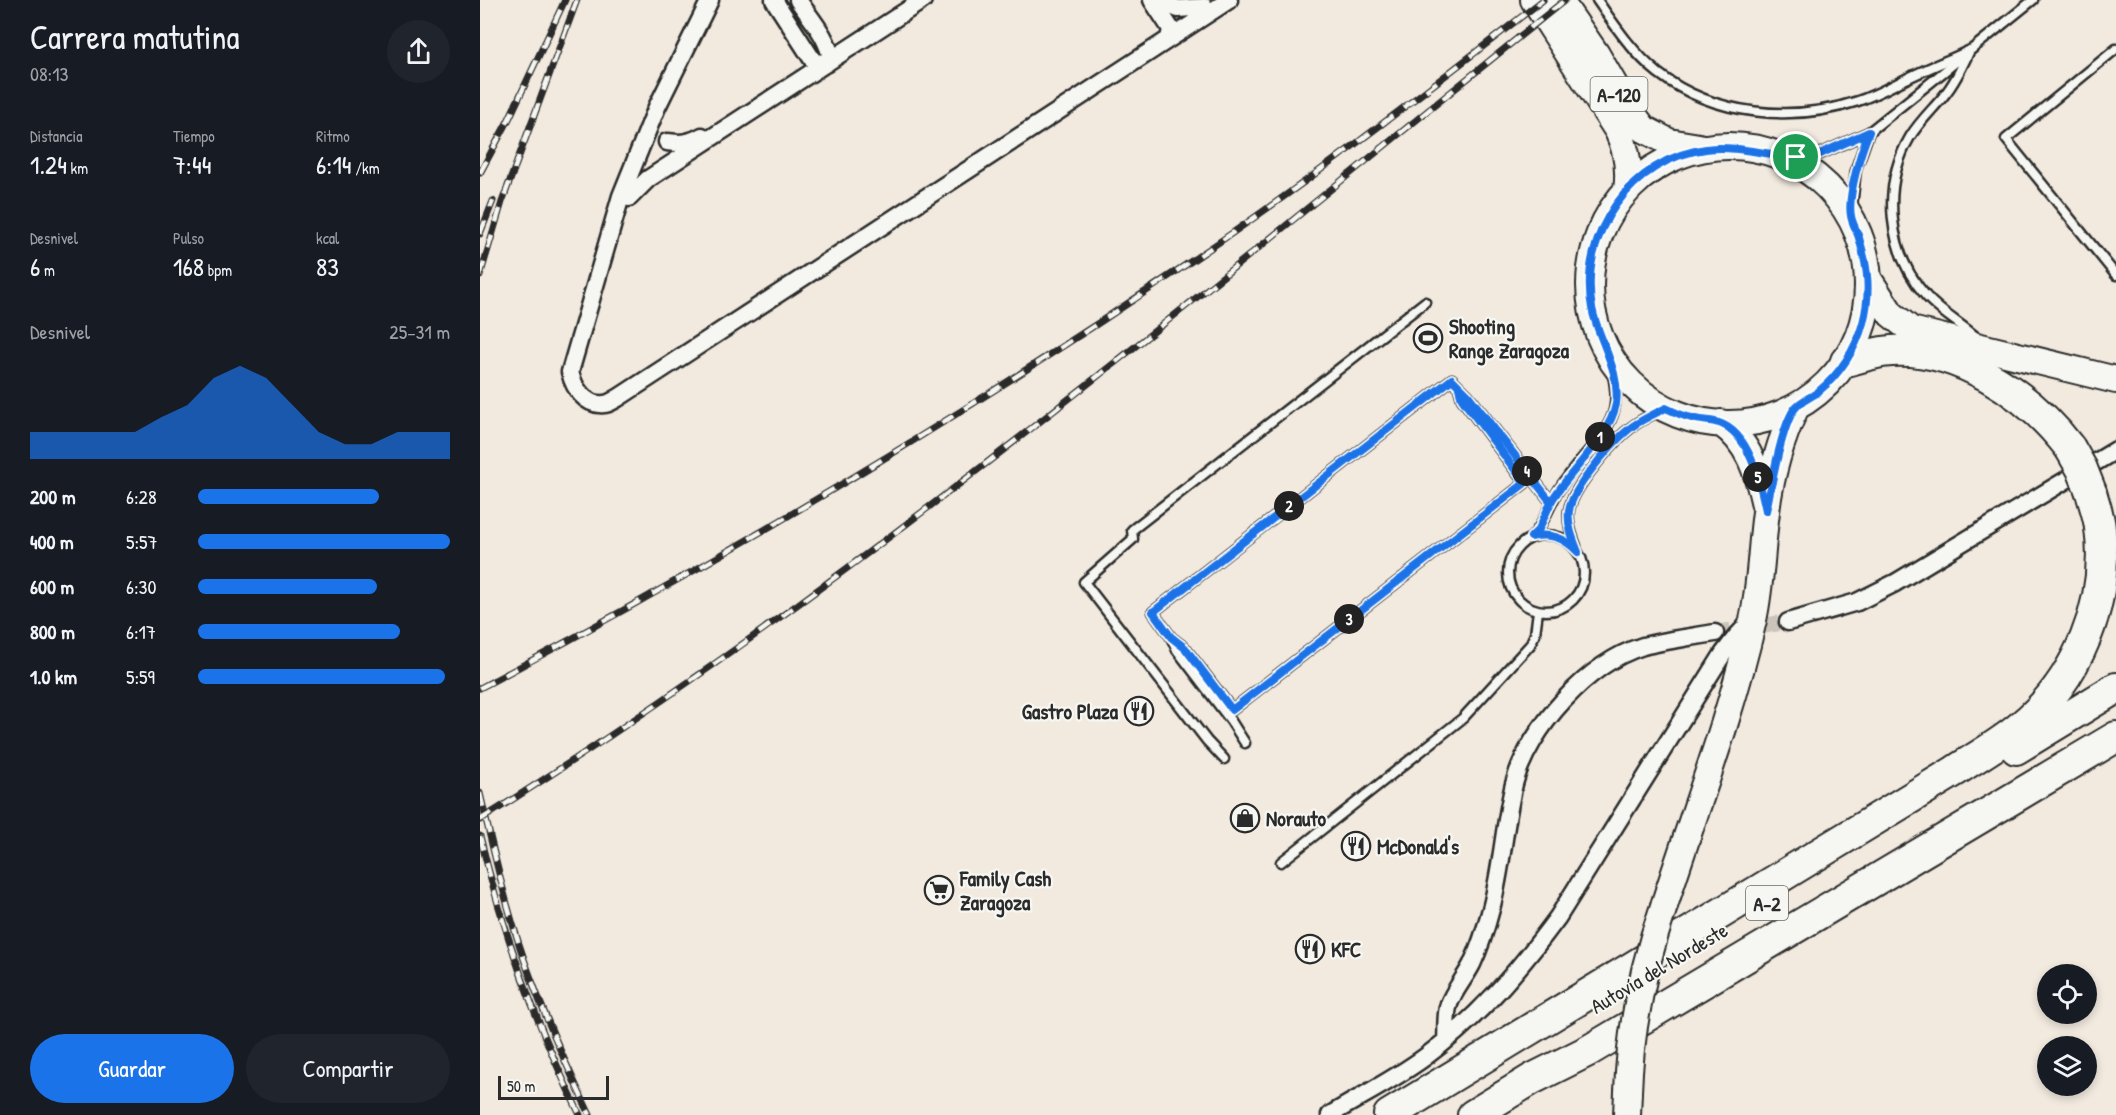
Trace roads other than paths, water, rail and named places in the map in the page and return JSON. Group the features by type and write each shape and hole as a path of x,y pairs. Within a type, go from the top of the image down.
{"highway":[{"path":"1389,1115 1955,771 2020,727 2045,704 2068,672 2088,634 2102,567 2100,527 2091,492 2070,448 2057,431 2030,404 2011,389 1972,368 1931,355 1898,351 1882,352 1846,361"},
{"name":"Autovía del Nordeste","path":"1416,1115 2116,688"},
{"name":"Autovía del Nordeste","path":"1473,1115 1532,1079 1588,1051 2116,737"},
{"path":"1503,1115 1540,1092 1588,1051"}],"main road":[{"name":"A-120","path":"1534,0 1618,131 1624,144 1627,161 1626,190"},
{"name":"A-120","path":"1559,0 1596,54 1625,104 1644,129 1669,142 1709,148"},
{"path":"1709,148 1735,149 1779,156 1812,171 1831,188 1851,216 1860,240 1869,280 1863,325 1846,361 1824,387 1796,407 1772,417 1747,423 1721,423 1692,419 1647,397 1630,382 1604,346 1596,327 1592,306 1591,265 1596,244 1603,225 1626,190 1664,161 1686,152 1709,148"},
{"path":"1869,280 1886,309 1911,330 2116,381"},
{"path":"1628,1104 1632,1033 1639,993 1664,906 1733,694 1754,618 1761,575 1766,511 1779,451 1796,407"},
{"path":"1721,423 1736,435 1749,454 1766,511"}],"street":[{"path":"710,0 657,106 579,368 581,380 587,390 596,394 605,396 616,391 1167,33 1229,0"},
{"path":"718,0 621,196 570,372 573,385 592,403 605,404 618,398 1167,33 1208,3"},
{"path":"774,0 825,59"},
{"path":"798,0 825,59"},
{"path":"629,198 648,179 908,0"},
{"path":"656,129 660,138 667,142 678,144 692,142 924,0"},
{"path":"1142,0 1167,33"},
{"path":"1152,0 1167,33"},
{"path":"1157,0 1178,9 1208,3"},
{"path":"642,154 645,165 652,169 666,167 673,159 667,142"},
{"path":"1788,622 1857,602 1895,583 2116,450"},
{"path":"1330,1115 1424,1058 1496,996 1529,957 1558,917 1724,654 1754,618"},
{"path":"1446,1040 1448,1005 1472,964 1483,937 1491,908 1515,782 1526,752 1551,715 1573,691 1616,658 1642,647 1715,633"}],"lane":[{"path":"1597,0 1641,57 1672,83 1721,103 1763,113 1800,113 1859,101 1970,50"},
{"path":"1779,156 1809,157 1869,132 2033,0"},
{"path":"2116,49 2006,139 2116,275"},
{"path":"1970,50 1963,66 1941,99 1910,138 1895,177 1892,206 1896,240 1902,258 1917,285 1939,309 1990,350"},
{"path":"1851,216 1856,170 1869,132"},
{"path":"1224,759 1207,741 1084,582 1133,539 1132,530 1425,302"},
{"path":"1604,346 1612,367 1617,391 1612,419 1565,480 1551,502 1539,529 1520,544 1512,554 1508,565 1507,577 1510,589 1527,607 1538,611 1558,610 1576,597 1585,575 1568,517 1572,499 1620,436 1642,420 1666,408"},
{"path":"1245,743 1177,650 1171,637 1153,612 1452,379 1468,395 1551,502"},
{"path":"1171,637 1185,648 1232,710 1525,483 1462,399 1459,388"},
{"path":"1531,537 1557,536 1569,542 1578,552"},
{"path":"1281,862 1463,718 1530,645 1535,634 1538,611"}],"tunnel":[{"path":"1715,633 1788,622"}],"railway":[{"path":"480,173 508,121 565,0"},
{"path":"480,276 502,202 577,0"},
{"path":"480,688 662,589 841,485 1104,320 1280,199 1369,134 1543,0"},
{"path":"480,820 623,727 762,630 899,530 1168,321 1565,0"},
{"path":"480,234 493,201"},
{"path":"480,793 506,899 525,962 556,1040 590,1115"},
{"path":"480,836 499,908 522,978 549,1047 580,1115"}],"place":[{"name":"Shooting Range Zaragoza","path":"1428,338"},
{"name":"Gastro Plaza","path":"1139,711"},
{"name":"Norauto","path":"1245,818"},
{"name":"McDonald's","path":"1356,846"},
{"name":"Family Cash Zaragoza","path":"939,890"},
{"name":"KFC","path":"1310,949"}]}
